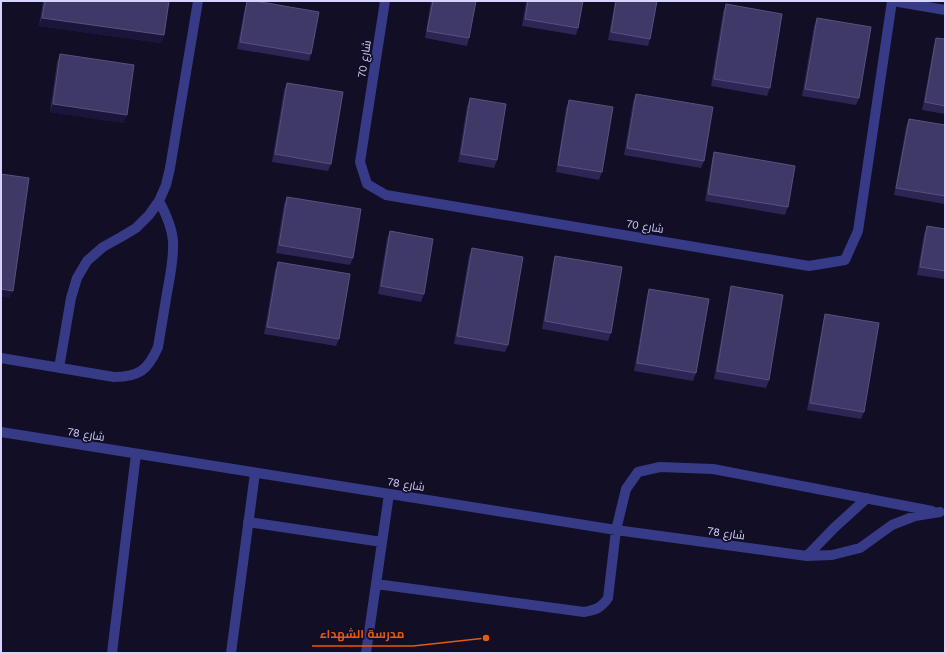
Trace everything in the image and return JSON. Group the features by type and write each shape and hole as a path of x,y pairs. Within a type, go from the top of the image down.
{"street":[{"path":"59,368 71,298 77,278 87,261 103,246 136,228 149,215 159,201 166,185 198,1"},
{"name":"شارع 70","path":"385,1 360,162 367,184 386,196 809,266 845,260 858,231 892,1 945,10"},
{"path":"1,358 114,377 126,377 136,374 146,368 158,347 172,269 173,241 166,214 159,201"},
{"name":"شارع 78","path":"1,432 616,530 807,556 832,555 860,548 892,525 915,516 942,512"},
{"path":"112,653 136,454"},
{"name":"شارع 78","path":"376,584 584,612 594,611 603,606 608,598 616,530 626,489 638,472 660,467 713,469 942,512"},
{"path":"231,653 255,473"},
{"path":"366,653 389,494"},
{"path":"807,556 834,528 867,498"},
{"path":"248,522 382,542"}],"building":[{"path":"45,1 169,1 164,35 42,18"},
{"path":"247,1 255,1 319,12 311,54 240,42"},
{"path":"433,1 476,1 469,38 427,31"},
{"path":"528,1 583,1 578,28 525,19"},
{"path":"616,1 657,1 650,39 611,32"},
{"path":"726,4 782,14 770,88 714,79"},
{"path":"817,18 871,27 859,98 805,89"},
{"path":"936,38 945,39 945,106 925,102"},
{"path":"60,54 134,65 127,115 53,104"},
{"path":"287,83 343,92 331,164 275,154"},
{"path":"636,94 713,107 704,161 627,148"},
{"path":"470,98 506,104 497,160 461,154"},
{"path":"569,100 613,107 602,172 558,165"},
{"path":"909,119 945,125 945,196 896,188"},
{"path":"714,152 795,166 788,207 708,194"},
{"path":"1,174 29,178 13,291 1,289"},
{"path":"287,197 361,209 353,258 279,245"},
{"path":"927,226 945,229 945,271 920,267"},
{"path":"390,231 433,239 424,294 381,286"},
{"path":"472,248 523,257 508,345 457,336"},
{"path":"555,256 622,267 611,333 545,321"},
{"path":"278,262 350,274 339,339 267,327"},
{"path":"731,286 783,295 769,380 717,371"},
{"path":"649,289 709,299 696,373 637,363"},
{"path":"825,314 879,323 864,412 810,403"}],"place":[{"name":"مدرسة الشهداء","path":"486,638"}]}
